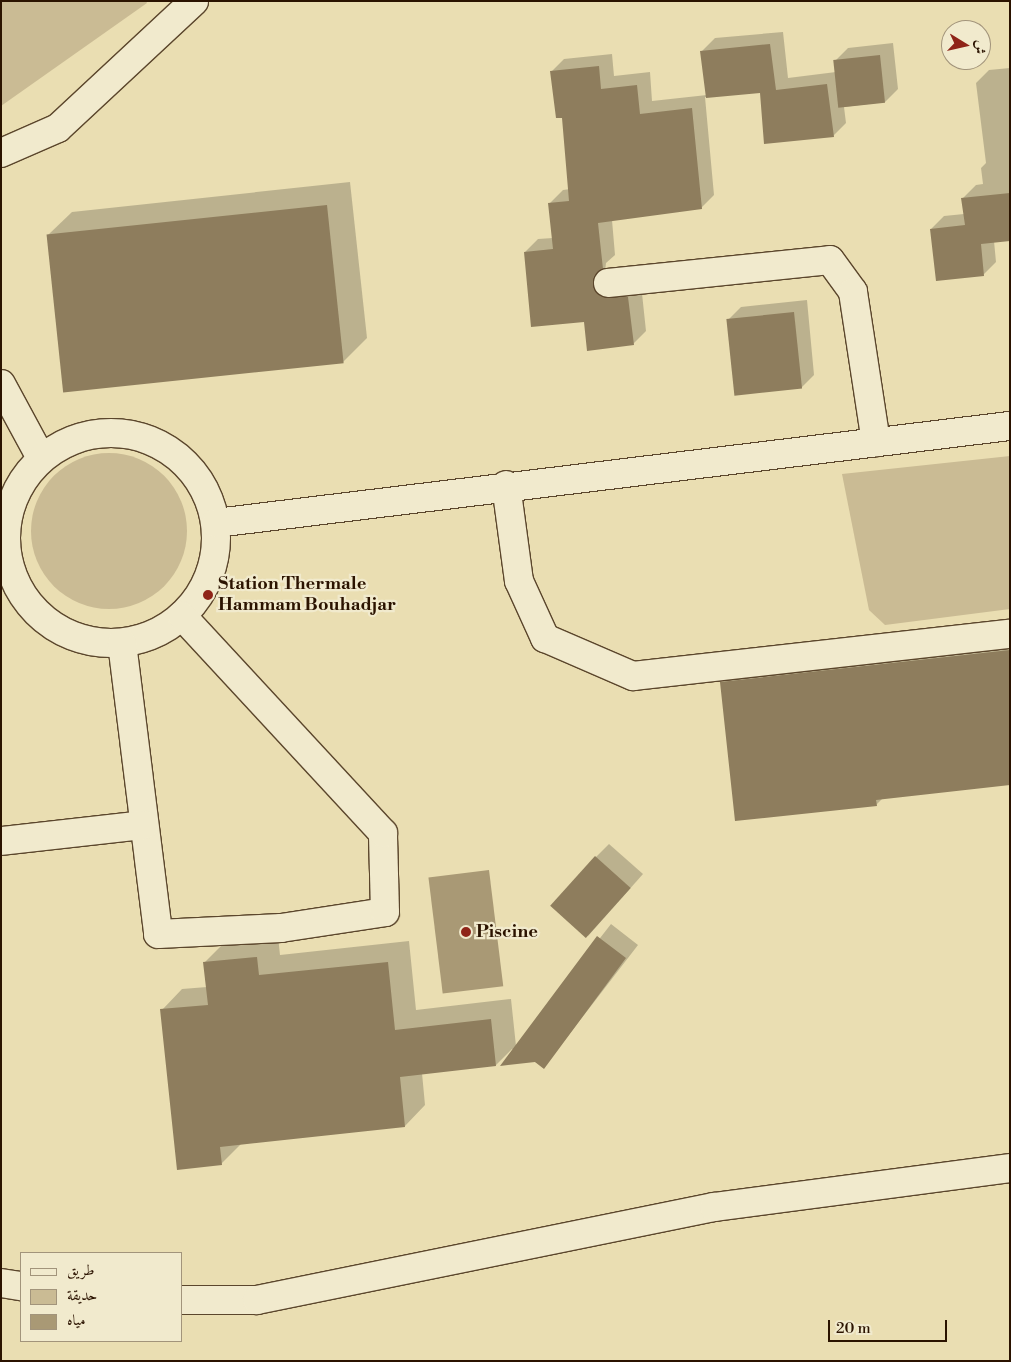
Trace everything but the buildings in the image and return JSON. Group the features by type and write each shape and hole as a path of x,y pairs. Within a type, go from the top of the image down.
{"street":[{"path":"1,153 58,128 194,1"},
{"path":"608,283 830,260 853,292 876,442"},
{"path":"1,384 41,458"},
{"path":"216,522 1010,426"},
{"path":"100,432 132,433 162,445 188,465 206,492 216,522 212,565 204,589 182,616 154,634 122,644 89,642 59,630 33,609 19,588 4,550 8,516 20,484 41,458 69,440 100,432"},
{"path":"506,486 519,581 545,638 632,676 1010,634"},
{"path":"122,644 158,934 281,928 386,912 383,833 182,616"},
{"path":"1,841 144,825"},
{"path":"182,1300 257,1300 714,1207 1010,1168"},
{"path":"1,1283 20,1286"}],"green space":[{"path":"1,1 146,1 147,3 1,106"},
{"path":"101,453 117,453 132,456 146,462 164,476 178,494 184,508 187,531 184,554 178,568 164,586 146,600 132,606 117,609 101,609 86,606 72,600 54,586 44,574 34,554 31,539 31,523 34,508 40,494 54,476 66,466 86,456"},
{"path":"1010,456 1010,609 885,625 869,610 842,474"}],"water":[{"name":"Piscine","path":"489,870 503,986 443,994 428,877"}],"place":[{"name":"Station Thermale Hammam Bouhadjar","path":"208,595"},
{"name":"Piscine","path":"466,932"}]}
